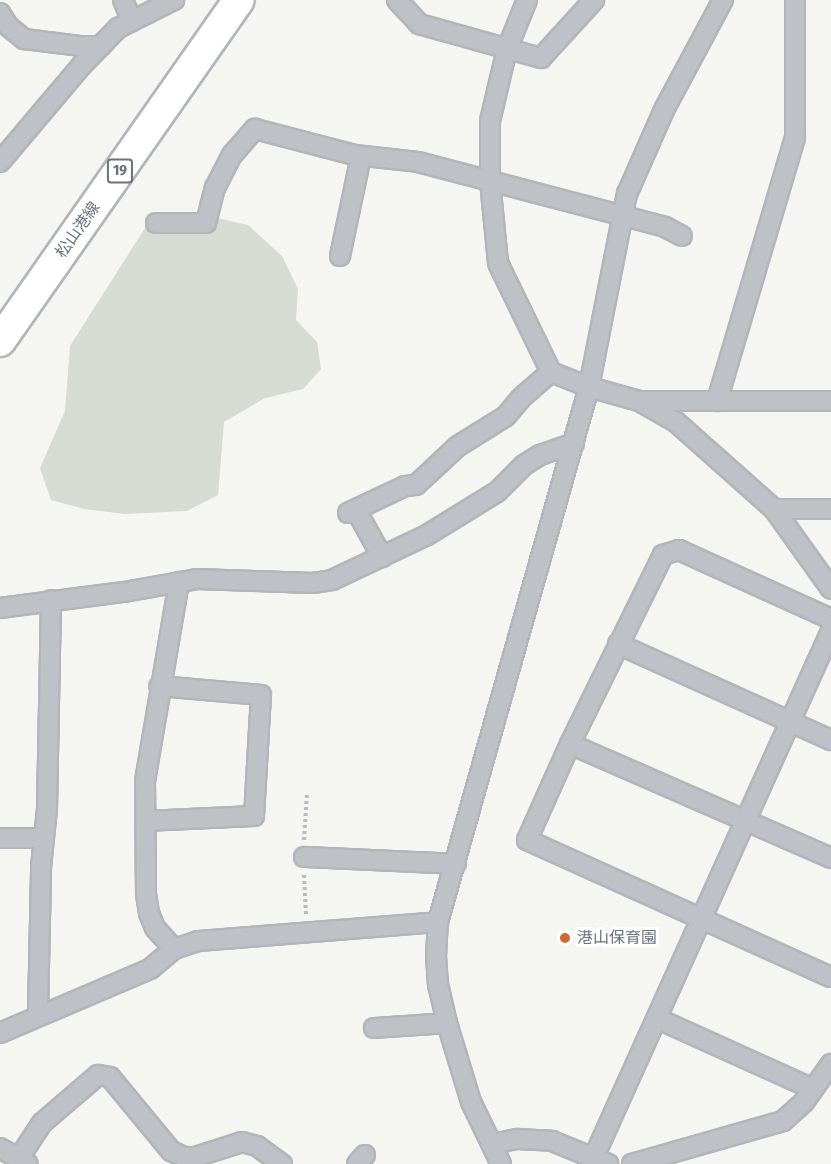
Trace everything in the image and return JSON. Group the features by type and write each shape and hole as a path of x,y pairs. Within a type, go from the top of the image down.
{"main road":[{"name":"松山港線","path":"0,341 239,0"}],"street":[{"path":"123,0 132,21"},
{"path":"0,162 118,27 174,0"},
{"path":"397,0 420,24 541,58 594,0"},
{"path":"527,0 507,49 490,121 490,181 498,263 551,372 590,387 639,401 676,422 774,508 831,589"},
{"path":"501,1164 471,1102 447,1023 438,985 436,957 438,922 590,387 627,194 639,161 722,0"},
{"path":"717,401 795,138 795,0"},
{"path":"0,13 8,26 24,39 80,46 101,46"},
{"path":"156,223 206,223 214,188 231,155 255,129 361,156 418,162 622,218 665,227 682,236"},
{"path":"340,256 361,156"},
{"path":"382,557 352,512 405,486 416,485 458,446 506,416 521,398 551,372"},
{"path":"639,401 831,401"},
{"path":"0,608 124,592 196,579 322,582 427,536 497,492 524,465 574,443"},
{"path":"774,508 831,509"},
{"path":"831,619 680,550 663,555 570,744 527,840 831,976"},
{"path":"174,950 155,928 149,913 146,894 145,781 178,582"},
{"path":"38,1015 41,867 47,809 51,600"},
{"path":"493,1144 517,1139 552,1141 600,1162 658,1019 831,631"},
{"path":"618,644 831,740"},
{"path":"145,821 254,816 261,695 159,686"},
{"path":"570,744 831,858"},
{"path":"0,837 44,838"},
{"path":"304,857 456,864"},
{"path":"0,1033 150,969 174,950 208,940 438,922"},
{"path":"658,1019 813,1089"},
{"path":"374,1028 447,1023"},
{"path":"632,1164 783,1121 813,1089 831,1064"},
{"path":"11,1157 42,1123 98,1074 110,1077 171,1151 184,1157 195,1156 242,1143 257,1146 282,1164"}],"shaded area":[{"path":"212,217 248,225 282,256 298,289 296,320 317,342 321,369 303,389 265,398 224,422 218,495 187,511 125,514 84,509 51,500 40,468 65,411 70,346 145,228"}],"place":[{"name":"港山保育園","path":"565,938"}]}
